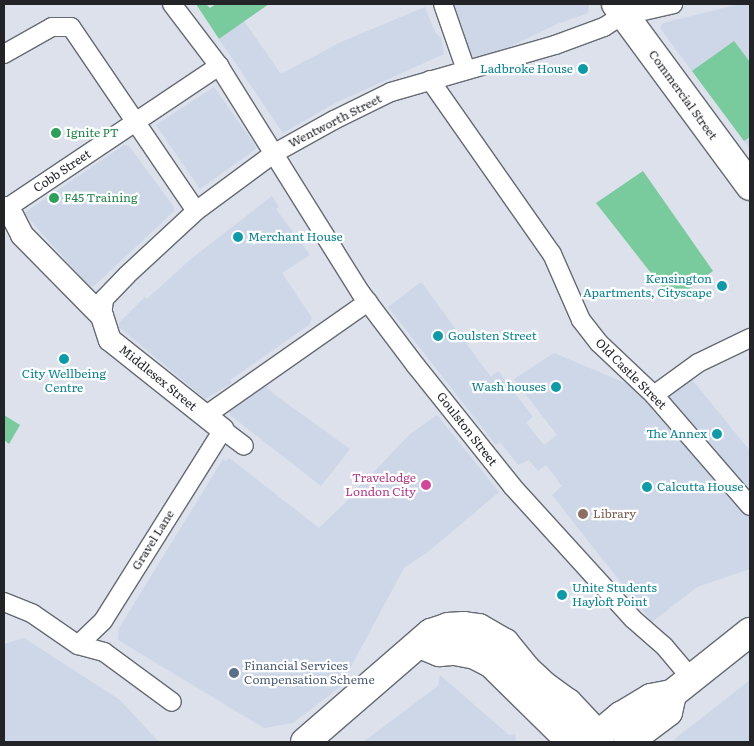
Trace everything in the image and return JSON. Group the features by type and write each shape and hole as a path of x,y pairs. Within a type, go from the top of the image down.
{"main road":[{"name":"Commercial Street","path":"623,12 750,186"},
{"path":"305,742 431,633 448,627 479,628 492,634 505,644 543,685 568,703 596,740 621,716 651,698 682,686 750,632"},
{"path":"420,644 439,652 455,651 475,655 491,663 571,742"},
{"path":"628,742 668,712 682,686"}],"street":[{"name":"Goulston Street","path":"172,4 219,66 269,142 273,154 368,302 512,486 633,619 664,646 682,686"},
{"path":"443,4 466,70"},
{"name":"Wentworth Street","path":"102,316 104,299 196,211 273,154 334,120 391,92 555,45 604,27 623,12 639,12 672,4"},
{"path":"4,54 52,27 71,27 196,211"},
{"name":"Cobb Street","path":"4,206 10,206 219,66"},
{"name":"Old Castle Street","path":"430,80 552,254 581,320 599,343 654,395 750,506"},
{"name":"Middlesex Street","path":"4,212 13,217 13,230 102,316 110,340 244,446"},
{"path":"205,416 368,302"},
{"path":"654,395 698,363 750,338"},
{"name":"Gravel Lane","path":"78,646 103,621 223,430"},
{"path":"4,602 33,614 78,646 104,652 172,702"}],"shaded area":[{"path":"446,4 589,5 588,13 557,24 474,64 465,55"},
{"path":"740,4 750,4 750,149 660,28 663,23"},
{"path":"425,7 435,32 441,38 444,54 335,103 283,133 219,39 244,21 281,74 341,42"},
{"path":"214,87 257,148 200,189 156,125"},
{"path":"124,145 129,146 174,207 174,211 94,286 89,286 24,213"},
{"path":"272,196 279,207 276,209 310,255 282,273 312,318 309,325 230,380 232,383 205,399 119,327 119,323 145,297 147,299 191,259"},
{"path":"421,282 491,377 498,371 533,417 526,423 544,445 557,435 514,379 554,353 654,395 685,371 750,451 750,569 697,587 652,622 552,495 562,486 546,465 538,471 529,460 518,465 500,442 496,445 388,307"},
{"path":"266,386 275,395 350,449 321,486 230,415 230,410"},
{"path":"437,415 499,492 429,551 404,568 340,687 293,723 264,728 118,640 119,628 223,459 226,461 228,459 232,460 319,528 348,500 366,477 368,478 409,435"},
{"path":"24,638 120,700 159,742 4,742 4,644"},
{"path":"440,675 509,735 515,734 516,742 363,742 438,686"},
{"path":"750,680 750,742 671,742"}],"green space":[{"path":"196,4 206,4 210,8 216,4 269,4 219,39"},
{"path":"734,41 750,62 750,137 744,141 692,71"},
{"path":"643,171 713,271 673,301 596,203"},
{"path":"4,415 20,425 9,444 4,440"}],"place":[{"name":"Ladbroke House","path":"583,69"},
{"name":"Ignite PT","path":"56,133"},
{"name":"F45 Training","path":"54,198"},
{"name":"Merchant House","path":"238,237"},
{"name":"Kensington Apartments, Cityscape","path":"722,286"},
{"name":"Goulsten Street","path":"438,336"},
{"name":"City Wellbeing Centre","path":"64,359"},
{"name":"Wash houses","path":"556,387"},
{"name":"The Annex","path":"717,434"},
{"name":"Travelodge London City","path":"426,485"},
{"name":"Calcutta House","path":"647,487"},
{"name":"Library","path":"583,514"},
{"name":"Unite Students Hayloft Point","path":"562,595"},
{"name":"Financial Services Compensation Scheme","path":"234,673"}]}
